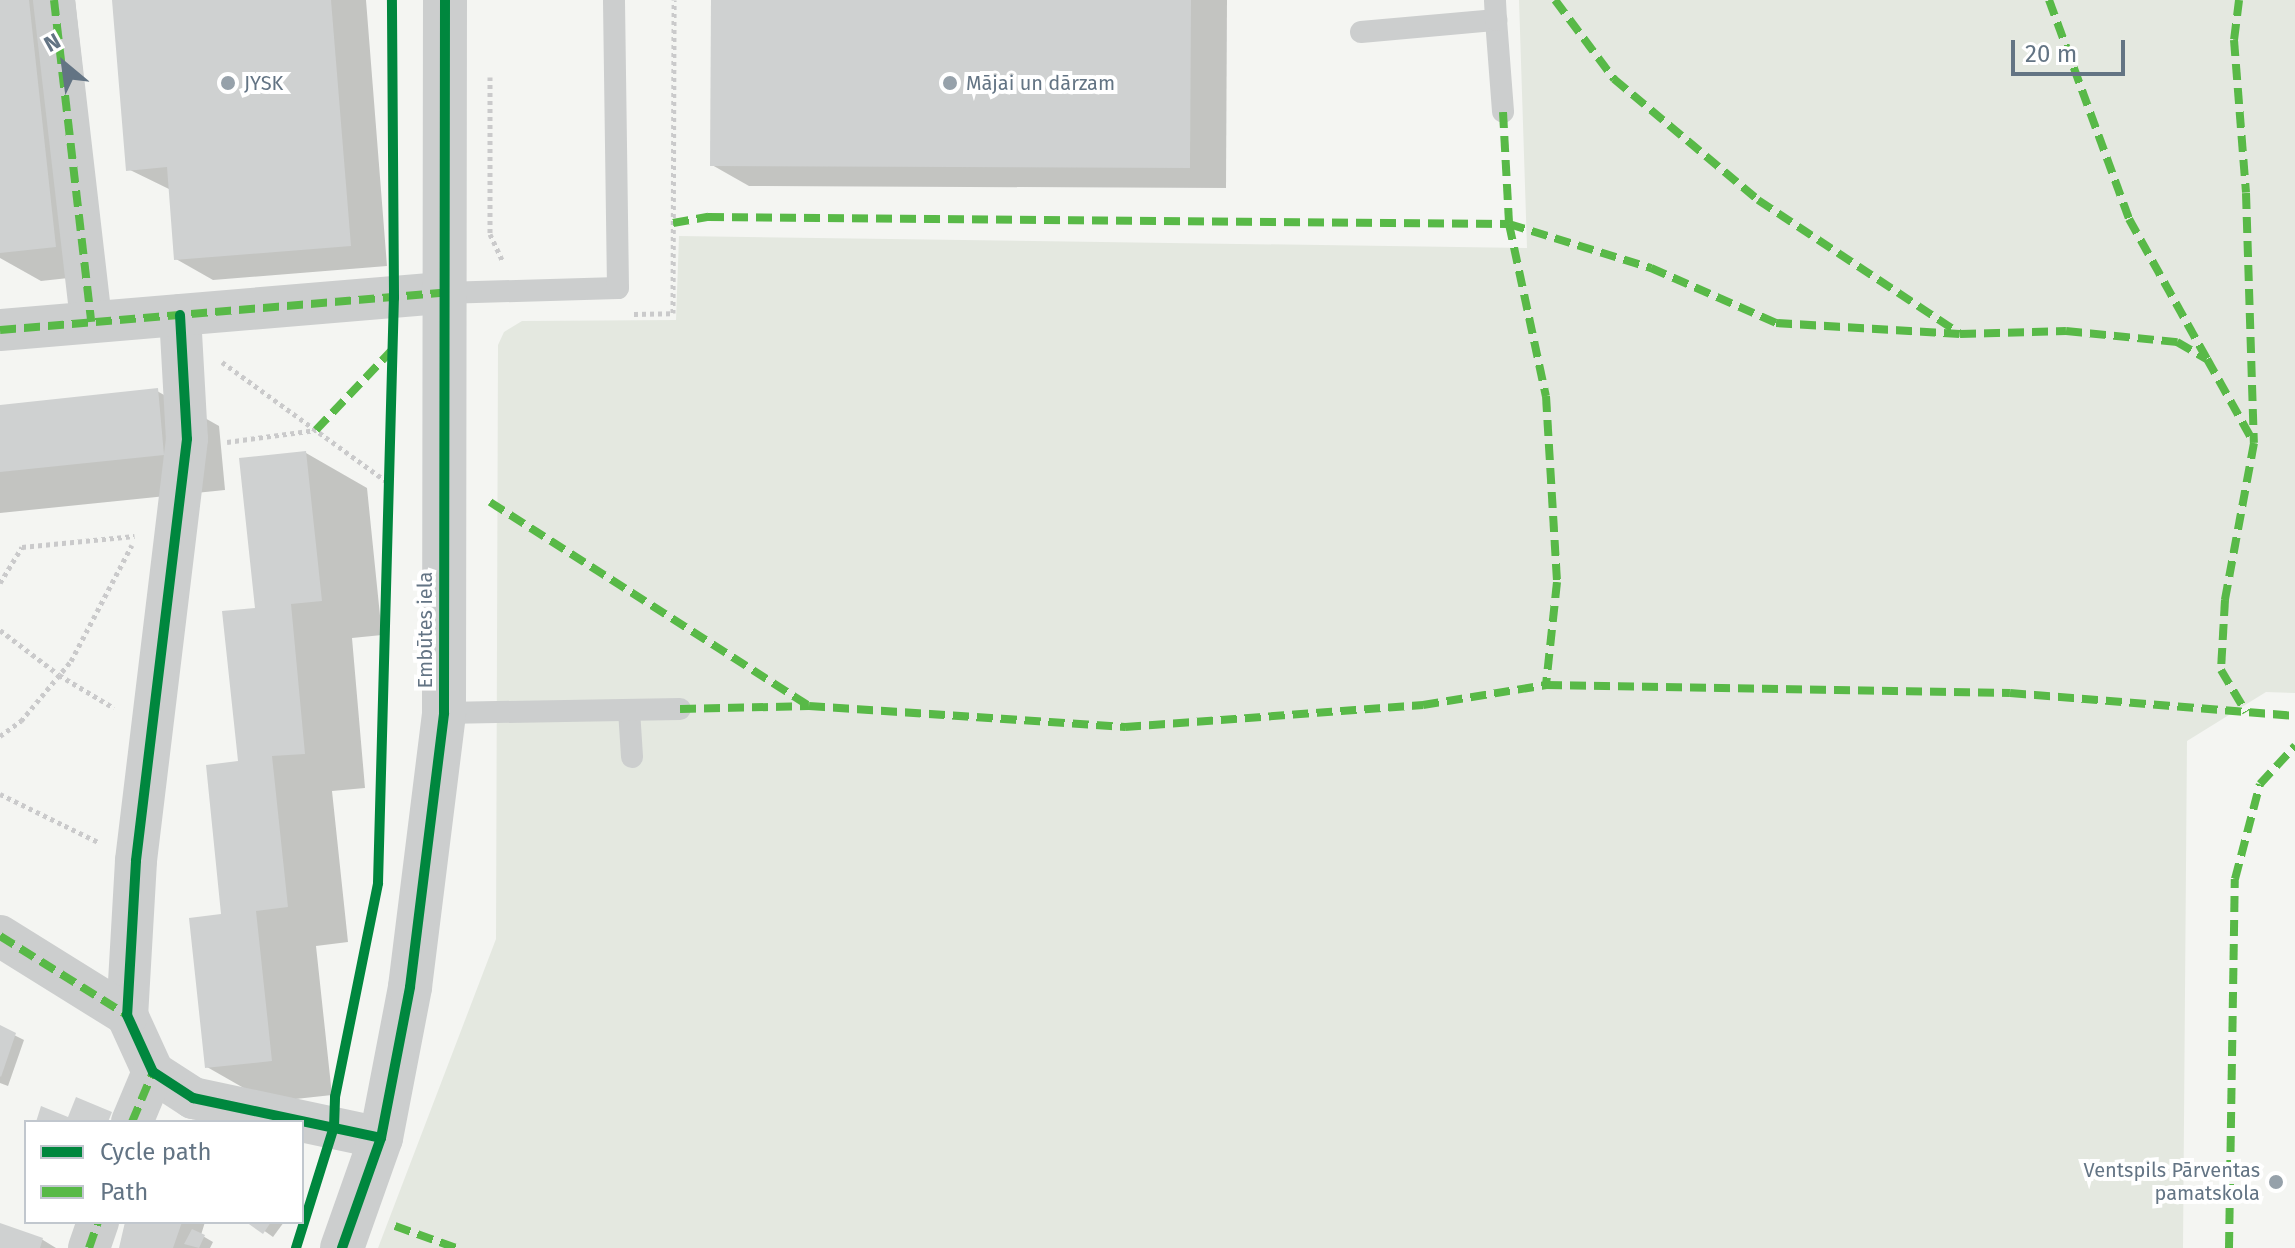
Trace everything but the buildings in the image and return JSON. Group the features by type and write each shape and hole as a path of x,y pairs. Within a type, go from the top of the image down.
{"street":[{"path":"54,0 91,322"},
{"name":"Embūtes iela","path":"342,1248 381,1138 410,987 444,713 442,293 445,0"},
{"path":"0,330 442,293"},
{"path":"180,315 187,439 136,861 127,1015 153,1072 193,1098 296,1120"},
{"path":"0,936 127,1015"},
{"path":"133,1120 153,1072"},
{"path":"304,1122 381,1138"},
{"path":"89,1248 97,1224"}],"lane":[{"path":"442,293 618,288 614,0"},
{"path":"1361,32 1496,10 1503,112"},
{"path":"444,713 680,709"},
{"path":"629,710 632,757"}],"path":[{"path":"490,63 490,234 510,270 513,291"},
{"path":"222,361 386,481"},
{"path":"227,442 316,430"},
{"path":"385,493 387,466"},
{"path":"0,583 22,547 137,535 59,675 21,721 0,736"},
{"path":"0,630 101,703 153,722"},
{"path":"0,794 136,861"}],"shaded area":[{"path":"1519,0 2295,0 2295,693 2266,692 2187,741 2183,1248 378,1248 496,939 498,345 504,332 522,321 676,320 679,236 1527,248"}],"marked path":[{"path":"54,0 91,322"},
{"path":"1555,0 1614,79 1758,200 1959,333"},
{"path":"2049,0 2129,219 2207,359"},
{"path":"2239,0 2234,40 2246,193 2254,443 2225,600 2221,670 2246,712"},
{"path":"1503,112 1509,224 1546,396 1557,582 1546,685"},
{"path":"673,223 708,217 1509,224 1651,268 1776,323 1960,334 2066,331 2177,342 2207,359 2254,443"},
{"path":"0,330 442,293"},
{"path":"316,430 391,351"},
{"path":"490,502 809,706"},
{"path":"680,709 809,706 1125,727 1423,705 1546,685 2010,693 2295,716"},
{"path":"2229,1248 2235,879 2260,784 2295,746"},
{"path":"0,936 127,1015"},
{"path":"133,1120 153,1072"},
{"path":"89,1248 97,1224"},
{"path":"395,1226 456,1248"}],"cycle path":[{"path":"304,1223 334,1127 335,1097 378,883 394,297 392,0"},
{"path":"342,1248 381,1138 410,987 444,713 445,0"},
{"path":"180,315 187,439 136,861 127,1015 153,1072 193,1098 296,1120"},
{"path":"304,1122 381,1138"},
{"path":"296,1248 304,1224"}],"place":[{"name":"JYSK","path":"228,83"},
{"name":"Mājai un dārzam","path":"950,83"},
{"name":"Ventspils Pārventas pamatskola","path":"2276,1182"}]}
